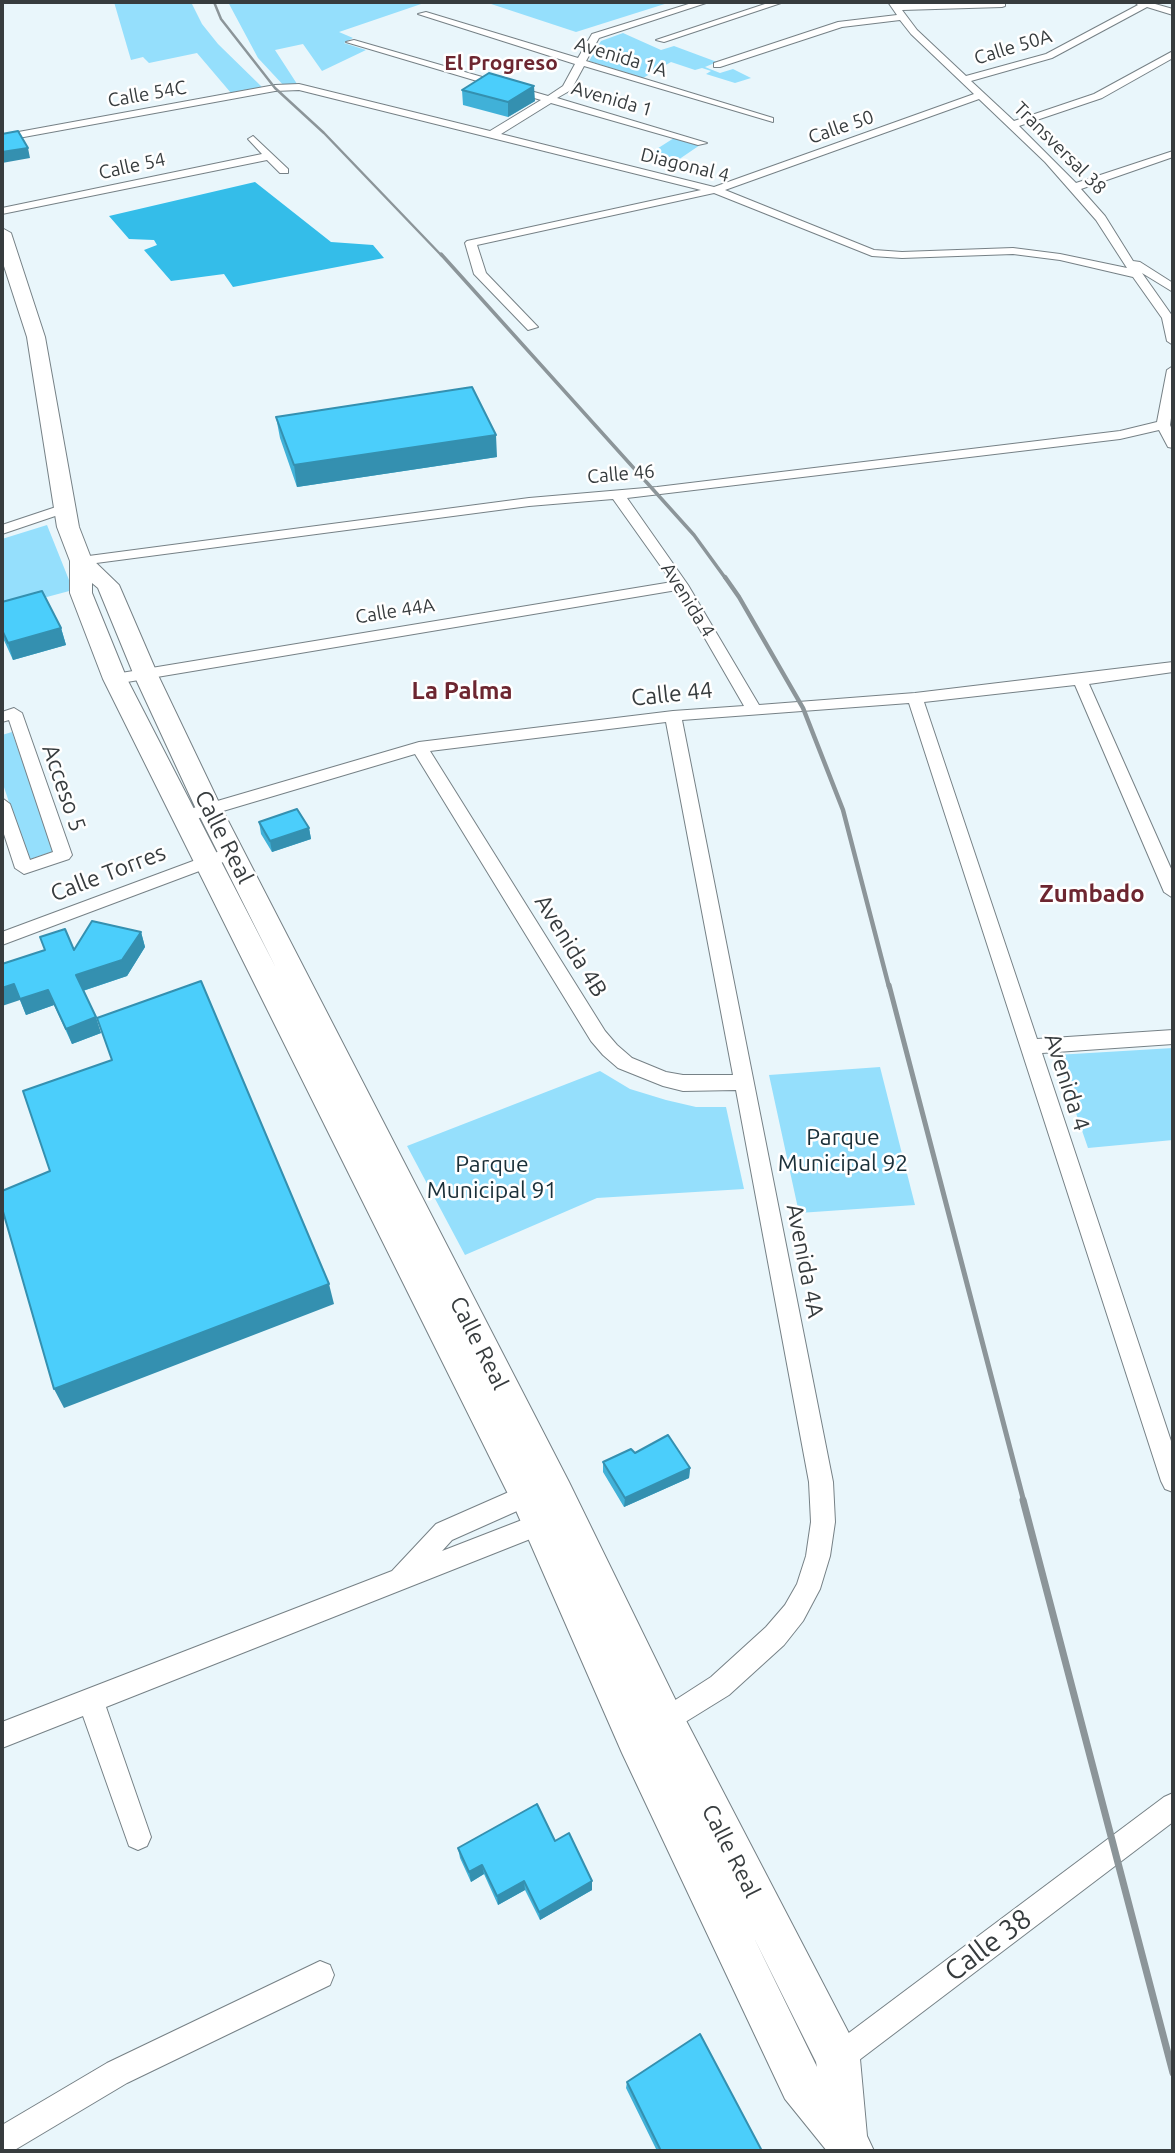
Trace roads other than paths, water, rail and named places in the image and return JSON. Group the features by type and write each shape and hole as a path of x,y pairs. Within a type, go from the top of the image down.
{"main road":[{"name":"Calle Real","path":"3,246 36,337 68,527 81,561 108,585 130,676 533,1509 650,1730 838,2059 848,2145"},
{"name":"Calle Real","path":"219,858 556,1494 650,1730 802,2083 848,2145"}],"street":[{"path":"491,136 567,88 595,36 704,2"},
{"path":"661,40 779,2"},
{"path":"1142,3 1173,12"},
{"name":"Calle 50A","path":"962,80 1049,56 1142,3"},
{"path":"893,4 1002,4"},
{"name":"Transversal 38","path":"893,4 901,18 1075,187 1101,218 1136,274 1171,314 1173,341"},
{"name":"Avenida 1A","path":"423,14 769,120"},
{"path":"717,65 841,24 901,18"},
{"name":"Avenida 1","path":"351,42 702,143"},
{"path":"1012,125 1098,96 1173,54"},
{"name":"Diagonal 4","path":"299,87 324,91 491,136 715,190 872,253 902,255 987,250 1060,257 1124,256"},
{"name":"Calle 54C","path":"2,138 275,88 299,87"},
{"name":"Calle 50","path":"532,327 480,274 471,243 715,190 979,96"},
{"path":"253,139 284,171"},
{"path":"1075,187 1173,154"},
{"name":"Calle 54","path":"2,211 269,156"},
{"path":"1124,256 1173,288"},
{"name":"Diagonal 4","path":"1060,257 1136,274"},
{"path":"1173,370 1163,425 1173,444"},
{"name":"Calle 46","path":"81,561 529,502 1108,436 1163,425"},
{"name":"Avenida 4","path":"617,494 681,586 754,709"},
{"path":"2,530 65,508"},
{"name":"Calle 44A","path":"130,676 681,586"},
{"name":"Calle 44","path":"197,813 419,747 673,716 915,698 1173,667"},
{"path":"1080,680 1173,892"},
{"name":"Avenida 4","path":"915,698 1173,1481"},
{"name":"Acceso 5","path":"2,804 24,868 63,855 8,715"},
{"name":"Avenida 4A","path":"650,1730 720,1686 775,1636 794,1613 808,1589 818,1556 823,1522 821,1482 673,716"},
{"name":"Avenida 4B","path":"419,747 598,1036 610,1050 625,1063 663,1079 683,1083 742,1082"},
{"name":"Calle Torres","path":"2,939 219,858"},
{"path":"1030,1047 1173,1037"},
{"path":"396,1583 444,1532 533,1509"},
{"path":"2,1735 396,1583 533,1509"},
{"path":"91,1701 138,1837"},
{"name":"Calle 38","path":"802,2083 838,2059 1173,1806"},
{"path":"2,2141 117,2073 320,1975"}],"railway":[{"path":"214,2 221,19 275,88 324,133 442,256"},
{"path":"441,254 694,535 726,579"},
{"path":"725,577 803,708 843,810 889,987"},
{"path":"889,985 1024,1502"},
{"path":"1023,1500 1173,2073"}],"district":[{"name":"El Progreso","path":"501,63"},
{"name":"La Palma","path":"462,691"},
{"name":"Zumbado","path":"1092,894"}],"park label":[{"name":"Parque Municipal 92","path":"843,1150"},
{"name":"Parque Municipal 91","path":"492,1177"}]}
